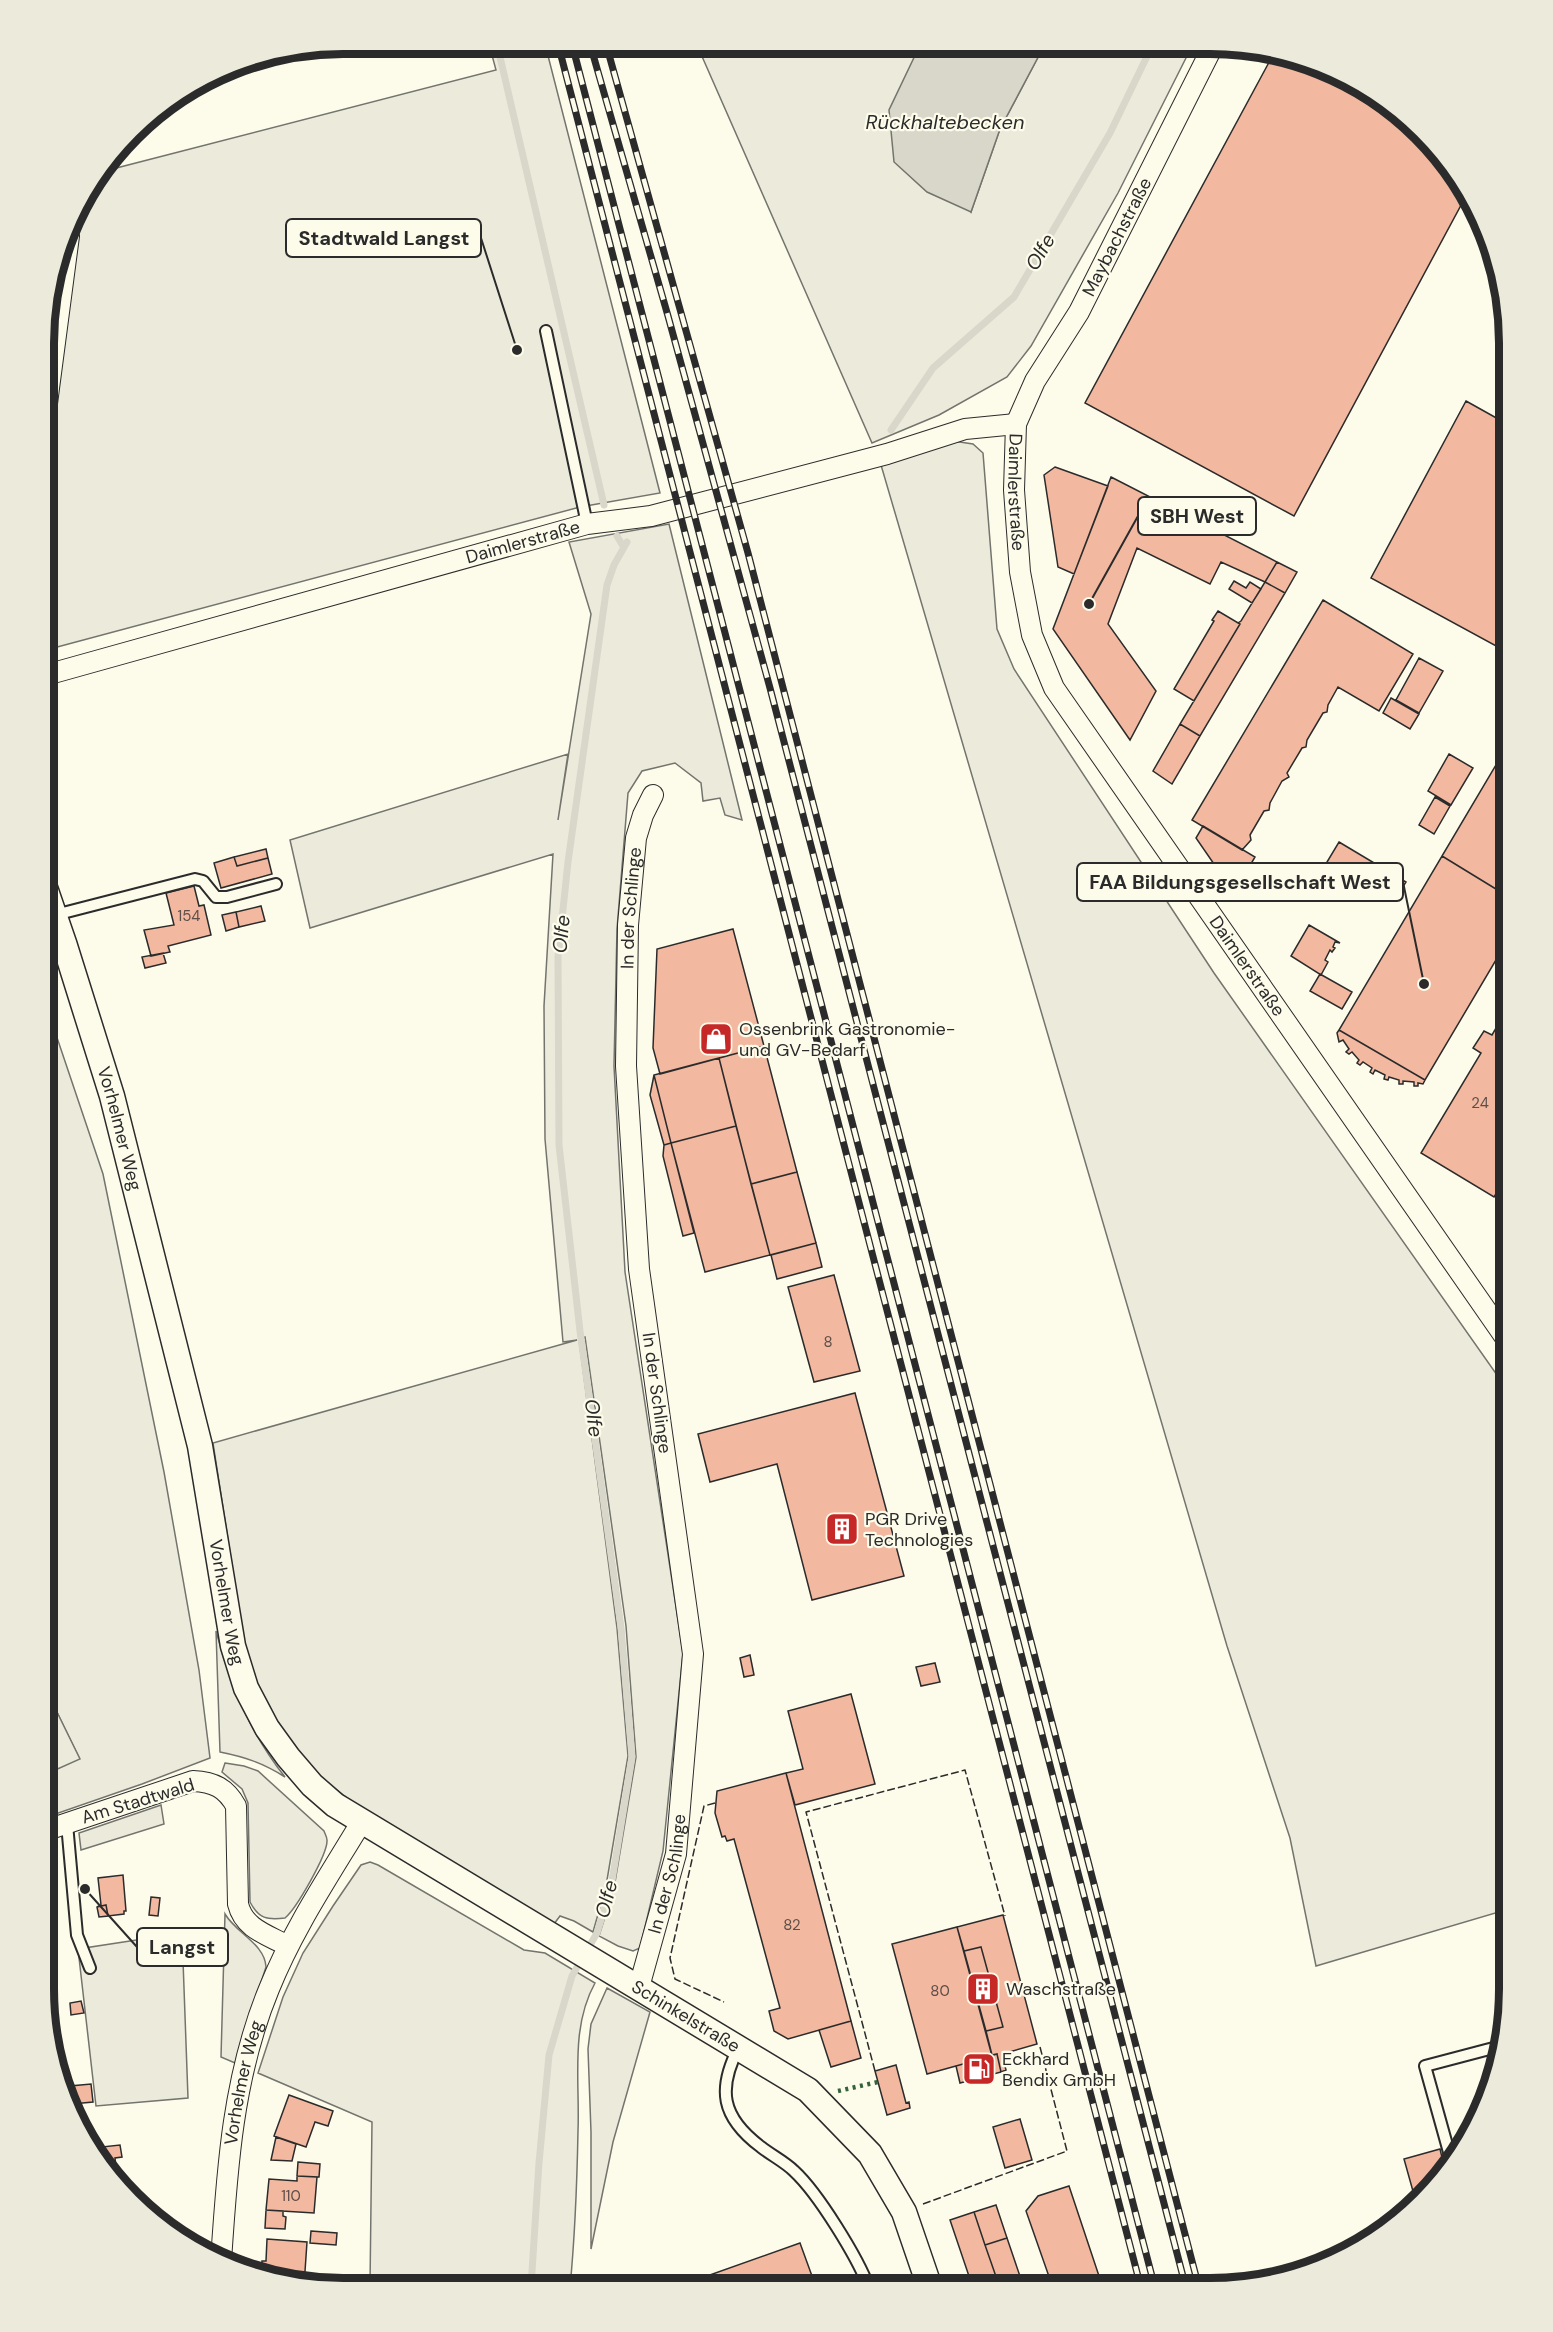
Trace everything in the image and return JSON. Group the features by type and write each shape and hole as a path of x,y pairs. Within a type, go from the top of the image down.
{"street":[{"name":"Maybachstraße","path":"1016,424 1035,381 1079,312 1209,54"},
{"path":"54,350 66,263"},
{"name":"Daimlerstraße","path":"54,673 586,524 651,516 887,454 965,429 1016,424 1014,490 1020,572 1032,635 1054,688 1499,1329"},
{"name":"In der Schlinge","path":"639,1987 676,1854 693,1654 639,1269 626,1066 628,925 636,838 643,815 653,795"},
{"name":"Vorhelmer Weg","path":"55,915 112,1096 200,1446 234,1646 246,1688 267,1728 312,1785 335,1804 362,1821 288,1946 255,2030 235,2109 227,2170 222,2251"},
{"name":"Am Stadtwald","path":"54,1828 193,1781 219,1785 230,1794 237,1806 238,1904 241,1916 248,1925 288,1946"},
{"name":"Schinkelstraße","path":"362,1821 739,2046 808,2090 870,2154 904,2212 927,2278"}],"lane":[{"path":"546,331 586,524"},
{"path":"55,915 195,879 203,881 216,897 227,897 276,884"},
{"path":"67,1824 77,1935 90,1968"},
{"path":"739,2046 730,2064 724,2098 732,2119 758,2145 795,2171 822,2205 864,2278"},
{"path":"1449,2152 1425,2066 1492,2048"}],"shaded area":[{"path":"492,54 548,54 660,493 580,507 54,648 56,305 64,268 76,232 93,198 113,169 496,70"},
{"path":"701,54 916,54 905,81 971,212 1000,129 1040,54 1188,54 1118,193 1031,346 1007,377 939,415 872,443"},
{"path":"953,441 973,444 983,453 997,629 1014,669 1214,973 1499,1378 1499,1912 1316,1966 1290,1838 1227,1646 881,465"},
{"path":"669,524 742,820 725,815 720,798 703,801 701,783 675,763 642,771 628,793 617,929 614,1066 625,1272 683,1653 663,1851 640,1948 633,1951 599,1936 614,1888 636,1757 626,1626 585,1337 579,1339 617,1628 628,1756 606,1886 593,1932 560,1916 554,1924 367,1813 318,1776 276,1721 258,1688 244,1643 213,1443 577,1340 563,1342 545,1139 544,1006 553,854 310,928 290,840 568,754 558,820 591,614 569,542"},
{"path":"54,1029 103,1174 164,1472 199,1670 210,1758 54,1815 54,1770 79,1758 54,1706"},
{"path":"216,1631 235,1689 251,1725 285,1777 254,1761 220,1752"},
{"path":"54,1706 80,1759 54,1771"},
{"path":"225,1763 258,1771 324,1831 327,1840 322,1857 310,1881 285,1918 264,1917 250,1902 248,1803 242,1789 222,1772"},
{"path":"161,1805 164,1824 81,1850 79,1833"},
{"path":"370,1862 378,1865 524,1950 545,1953 595,1983 587,2000 579,2037 576,2190 571,2278 370,2278 372,2122 258,2073 283,1997 303,1953 361,1865"},
{"path":"225,1914 261,1952 266,1967 235,2063 221,2057"},
{"path":"182,1933 188,2098 96,2106 78,1949"},
{"path":"607,1988 650,2012 613,2142 591,2249 588,2049 591,2024"}],"water":[{"name":"Rückhaltebecken","path":"916,54 1040,54 1000,129 971,212 927,192 894,162 889,110"}],"building":[{"path":"1270,61 1321,76 1371,103 1401,126 1427,152 1460,198 1462,203 1294,516 1085,403"},
{"path":"1466,401 1499,419 1499,648 1371,578"},
{"path":"1055,467 1108,486 1074,574 1058,567 1044,475"},
{"path":"1111,477 1277,562 1265,582 1221,562 1210,584 1137,548 1108,624 1156,691 1130,740 1053,629"},
{"path":"1277,562 1297,572 1285,593 1265,582"},
{"path":"1234,581 1246,588 1250,582 1261,589 1252,603 1229,589"},
{"path":"1265,582 1285,593 1200,736 1180,724 1240,624 1238,623"},
{"path":"1323,600 1413,654 1379,711 1338,687 1328,705 1327,712 1323,713 1307,740 1306,747 1302,748 1287,773 1289,777 1282,781 1270,803 1269,810 1264,811 1250,835 1251,840 1242,850 1192,820"},
{"path":"1218,611 1240,624 1194,701 1174,689"},
{"path":"1419,658 1443,671 1419,713 1396,700"},
{"path":"1391,698 1419,714 1410,729 1383,713"},
{"path":"1180,724 1200,736 1172,784 1153,771"},
{"path":"1449,754 1473,768 1451,805 1428,791"},
{"path":"1499,760 1499,891 1442,856"},
{"path":"1435,797 1450,806 1434,834 1419,825"},
{"path":"1203,826 1255,857 1234,893 1196,838"},
{"path":"1339,842 1406,882 1394,901 1327,862"},
{"path":"266,849 268,858 237,866 234,857"},
{"path":"1442,856 1499,891 1499,955 1425,1080 1339,1030"},
{"path":"234,857 237,866 268,858 272,874 221,888 214,863"},
{"path":"194,886 199,906 204,905 211,935 168,946 170,952 151,956 144,930 174,925 166,893"},
{"path":"261,906 265,921 239,927 236,912"},
{"path":"236,912 239,927 226,931 222,915"},
{"path":"1309,925 1340,943 1335,942 1333,947 1335,948 1332,952 1330,950 1325,960 1328,962 1321,975 1291,956"},
{"path":"733,929 764,1046 660,1074 653,1048 657,949"},
{"path":"163,953 166,963 145,968 142,957"},
{"path":"1320,974 1352,992 1342,1009 1310,991"},
{"path":"1499,1023 1499,1188 1494,1197 1421,1153 1481,1053 1473,1048 1484,1031 1492,1035"},
{"path":"1339,1030 1425,1080 1423,1084 1418,1083 1418,1086 1414,1086 1414,1082 1403,1081 1403,1084 1399,1084 1399,1080 1389,1077 1388,1080 1384,1079 1385,1075 1375,1070 1373,1074 1370,1072 1372,1068 1363,1062 1360,1065 1352,1052 1349,1054 1346,1052 1349,1049 1343,1040 1339,1042 1337,1033"},
{"path":"764,1046 797,1172 751,1184 719,1058"},
{"path":"719,1058 736,1126 671,1143 654,1075"},
{"path":"654,1075 671,1143 664,1145 650,1095"},
{"path":"736,1126 770,1255 705,1272 671,1143"},
{"path":"671,1143 694,1233 683,1236 663,1156 664,1145"},
{"path":"797,1172 816,1243 770,1255 751,1184"},
{"path":"816,1243 822,1267 777,1279 771,1255"},
{"path":"834,1275 860,1371 814,1382 788,1287"},
{"name":"PGR Drive Technologies","path":"855,1393 904,1576 812,1600 777,1464 710,1482 698,1434"},
{"path":"750,1655 754,1675 744,1677 740,1658"},
{"path":"935,1663 940,1682 921,1686 916,1667"},
{"path":"851,1694 875,1784 795,1805 786,1773 803,1769 788,1711"},
{"path":"786,1773 851,2021 788,2039 774,2031 769,2011 780,2008 734,1839 727,1841 725,1836 722,1837 715,1813 717,1791"},
{"path":"123,1875 126,1911 124,1914 108,1916 106,1905 97,1907 101,1905 98,1878"},
{"path":"151,1897 160,1898 158,1916 149,1915"},
{"path":"106,1905 108,1916 99,1917 97,1907"},
{"path":"1003,1915 1037,2044 1002,2054 1006,2070 1001,2072 997,2054 992,2055 986,2031 1003,2027 981,1947 964,1951 957,1927"},
{"path":"957,1927 992,2056 927,2074 892,1944"},
{"name":"Waschstraße","path":"981,1947 1003,2027 986,2031 964,1951"},
{"path":"81,2001 84,2013 71,2015 70,2003"},
{"path":"851,2021 861,2058 831,2067 819,2030"},
{"name":"Eckhard Bendix GmbH","path":"997,2054 1001,2072 960,2083 956,2066"},
{"path":"896,2065 906,2103 909,2102 910,2108 887,2115 875,2071"},
{"path":"91,2084 93,2102 78,2103 71,2086"},
{"path":"289,2095 333,2111 328,2126 315,2122 306,2147 274,2136"},
{"path":"1020,2119 1032,2160 1005,2168 993,2127"},
{"path":"276,2137 296,2144 292,2161 271,2160"},
{"path":"120,2145 122,2157 115,2158 116,2168 103,2150 101,2147"},
{"path":"1440,2149 1443,2160 1414,2193 1404,2159"},
{"path":"298,2162 320,2164 319,2177 297,2176"},
{"path":"297,2176 317,2177 314,2213 266,2210 269,2179 297,2181"},
{"path":"1069,2186 1100,2278 1049,2278 1026,2211 1038,2196"},
{"path":"996,2205 1007,2238 985,2245 974,2212"},
{"path":"266,2210 283,2211 283,2216 286,2217 285,2229 265,2228"},
{"path":"974,2212 997,2278 970,2278 950,2220"},
{"path":"311,2231 337,2233 336,2245 310,2243"},
{"path":"1007,2238 1021,2278 997,2278 985,2245"},
{"path":"267,2239 307,2242 305,2276 262,2266 262,2261 266,2261"},
{"path":"800,2243 813,2278 701,2278"}],"waterway":[{"path":"499,54 604,505"},
{"name":"Olfe","path":"891,430 933,368 1014,297 1110,133 1148,54"},
{"path":"617,536 623,546"},
{"name":"Olfe","path":"532,2278 549,2055 572,1976 597,1933 611,1887 632,1757 621,1627 580,1331 559,1145 558,957 568,862 607,585 614,565 627,542"}],"railway":[{"path":"561,54 1138,2278"},
{"path":"575,54 1152,2278"},
{"path":"593,54 668,316 770,688 1183,2278"},
{"path":"609,54 748,553 1196,2278"}],"hedge":[{"path":"838,2091 878,2082"}],"fence":[{"path":"875,2071 806,1812 965,1770 1005,1916"},
{"path":"715,1803 704,1806 670,1958 675,1979 724,2002"},
{"path":"923,2204 1067,2151 1040,2047"}],"place":[{"name":"Stadtwald Langst","path":"517,350"},
{"name":"SBH West","path":"1089,604"},
{"name":"FAA Bildungsgesellschaft West","path":"1424,984"},
{"name":"Ossenbrink Gastronomie- und GV-Bedarf","path":"716,1039"},
{"name":"PGR Drive Technologies","path":"842,1529"},
{"name":"Langst","path":"85,1889"},
{"name":"Waschstraße","path":"983,1989"},
{"name":"Eckhard Bendix GmbH","path":"979,2069"}]}
